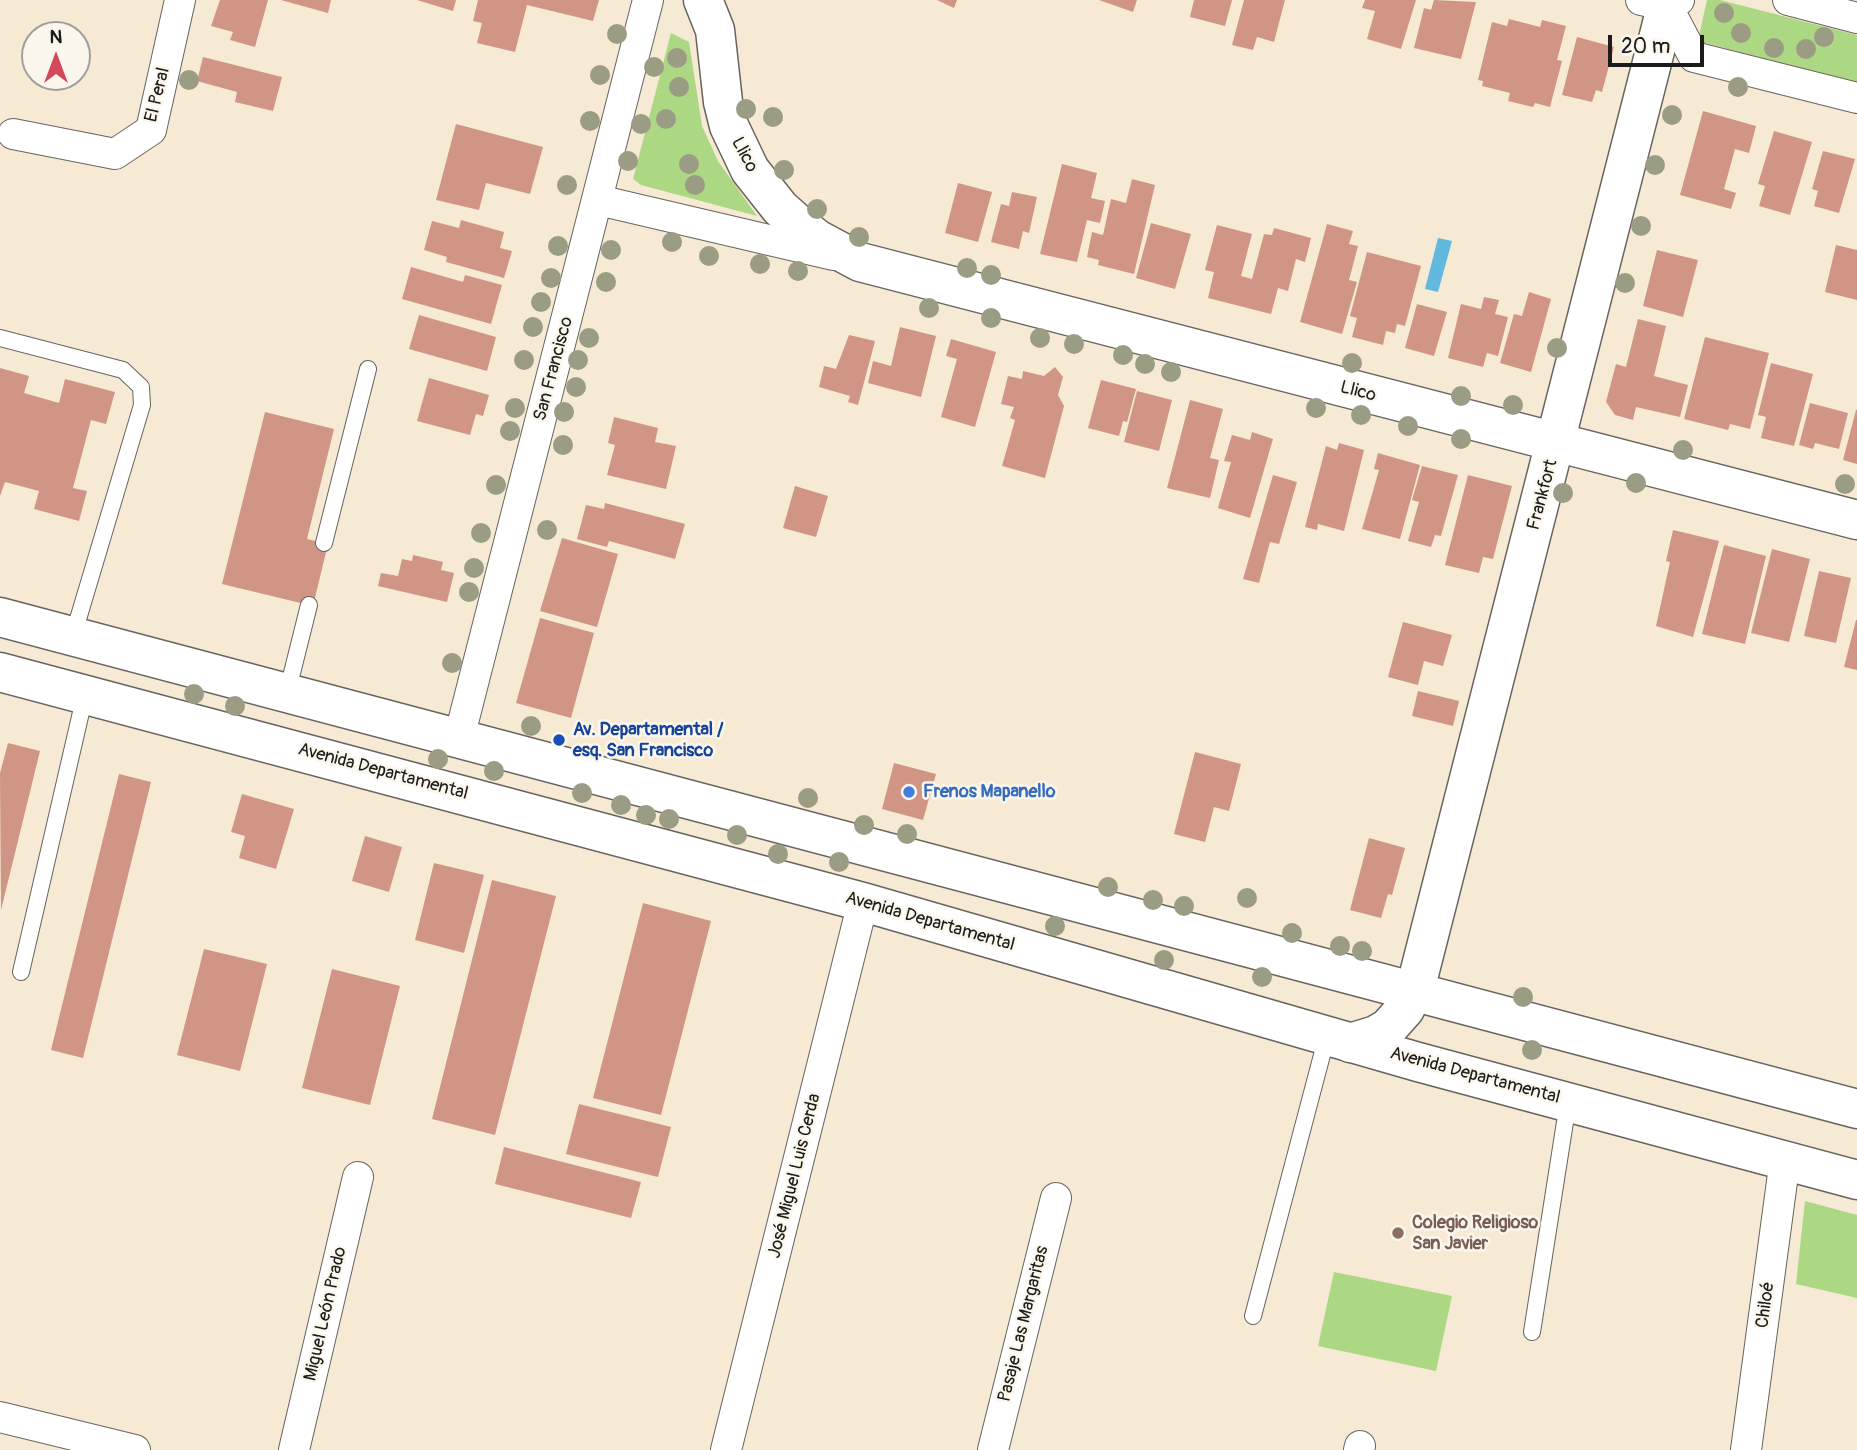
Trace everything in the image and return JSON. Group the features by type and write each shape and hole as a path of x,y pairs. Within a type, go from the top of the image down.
{"main road":[{"name":"Llico","path":"703,0 715,30 723,102 729,126 750,170 780,208 798,224 817,239 860,262 1857,520"},
{"name":"Frankfort","path":"1339,1039 1376,1035 1388,1028 1405,1009 1415,990 1556,444 1664,2"},
{"path":"0,617 1857,1109"},
{"name":"Avenida Departamental","path":"0,671 863,902 1339,1039 1857,1180"}],"street":[{"name":"El Peral","path":"13,134 115,154 151,130 180,0"},
{"name":"San Francisco","path":"459,738 648,0"},
{"path":"1788,0 1857,18"},
{"path":"1664,2 1694,57 1857,98"},
{"name":"Llico","path":"598,200 860,262"},
{"name":"José Miguel Luis Cerda","path":"726,1450 863,902"},
{"name":"Chiloé","path":"1746,1450 1785,1159"},
{"name":"Miguel León Prado","path":"294,1450 358,1177"},
{"name":"Pasaje Las Margaritas","path":"993,1450 1056,1198"},
{"path":"0,1417 135,1450"}],"lane":[{"path":"0,338 123,370 141,387 142,405 73,636"},
{"path":"324,543 368,369"},
{"path":"287,692 309,605"},
{"path":"21,972 85,693"},
{"path":"1253,1316 1339,1039"},
{"path":"1532,1332 1568,1101"}],"green space":[{"path":"1707,0 1720,0 1857,35 1857,83 1698,41"},
{"path":"671,33 689,42 702,126 718,161 757,216 641,185 633,179"},
{"path":"1805,1201 1857,1215 1857,1298 1796,1284"},
{"path":"1334,1272 1452,1296 1436,1371 1318,1346"}],"water":[{"path":"1438,238 1452,241 1438,292 1425,289"}],"building":[{"path":"220,0 268,0 255,47 230,40 233,32 211,26"},
{"path":"281,0 331,0 328,13"},
{"path":"417,0 456,0 453,11"},
{"path":"478,0 599,0 593,21 527,5 515,52 477,43 482,23 473,21"},
{"path":"937,0 957,0 954,8"},
{"path":"1099,0 1137,0 1133,12"},
{"path":"1194,0 1232,0 1225,26 1190,17"},
{"path":"1244,0 1285,0 1274,42 1257,37 1253,50 1232,45"},
{"path":"1365,0 1416,0 1401,49 1367,39 1375,11 1362,8"},
{"path":"1434,0 1476,2 1461,59 1414,48 1424,8 1431,10"},
{"path":"1509,19 1540,27 1542,20 1566,26 1557,60 1562,61 1550,107 1535,103 1533,107 1508,101 1510,93 1482,86 1483,81 1478,80 1492,22 1507,26"},
{"path":"1577,37 1614,47 1602,92 1596,90 1592,102 1562,95"},
{"path":"203,57 282,77 273,111 235,102 237,92 197,81"},
{"path":"1703,111 1756,126 1749,153 1735,149 1724,189 1736,193 1731,209 1680,195"},
{"path":"456,124 543,147 530,194 486,183 479,210 436,200"},
{"path":"1774,131 1812,142 1790,215 1759,206 1765,186 1758,184"},
{"path":"1823,151 1855,159 1839,213 1814,206 1818,191 1812,189"},
{"path":"1062,164 1097,173 1091,198 1105,201 1100,223 1087,220 1077,262 1040,254"},
{"path":"1132,179 1155,185 1134,274 1098,265 1099,260 1087,257 1092,232 1103,235 1111,199 1126,203"},
{"path":"958,183 992,192 978,242 945,233"},
{"path":"1012,192 1037,197 1029,233 1023,231 1019,249 991,242 1001,204 1009,206"},
{"path":"461,220 504,232 500,248 512,251 504,278 446,262 447,257 424,250 432,221 459,228"},
{"path":"1151,223 1191,234 1175,289 1136,278"},
{"path":"1327,224 1353,231 1349,244 1358,246 1349,280 1357,282 1342,334 1300,322"},
{"path":"1217,225 1252,234 1241,276 1252,279 1264,234 1272,235 1274,228 1311,238 1305,262 1296,259 1288,291 1278,288 1271,314 1208,298 1214,272 1205,270"},
{"path":"1836,245 1857,250 1857,300 1825,292"},
{"path":"1657,250 1698,260 1683,317 1643,306"},
{"path":"1367,252 1421,266 1405,326 1397,324 1395,333 1386,331 1383,345 1352,337 1357,318 1350,316"},
{"path":"411,267 463,282 465,275 502,285 491,324 402,299"},
{"path":"1529,292 1551,299 1531,372 1500,363 1514,314 1522,316"},
{"path":"1484,297 1499,300 1495,314 1508,317 1498,356 1487,353 1483,367 1448,358 1461,304 1481,309"},
{"path":"1417,304 1447,312 1434,356 1405,348"},
{"path":"419,315 496,337 487,371 409,349"},
{"path":"1638,319 1666,326 1654,376 1688,385 1680,417 1636,407 1633,420 1615,415 1606,402 1616,364 1626,367"},
{"path":"900,327 936,336 921,397 868,383 873,361 891,366"},
{"path":"849,335 875,341 858,405 848,402 850,396 819,387 824,366 836,369"},
{"path":"1705,337 1769,353 1750,429 1730,424 1728,430 1684,419"},
{"path":"951,339 996,352 975,427 941,417 957,359 946,356"},
{"path":"1771,363 1813,374 1794,446 1761,438 1766,417 1758,415"},
{"path":"1055,367 1063,377 1058,395 1064,406 1045,478 1002,466 1015,420 1010,418 1014,407 1001,404 1008,376 1022,379 1023,371 1044,376"},
{"path":"0,368 29,376 24,393 59,403 65,379 115,392 106,424 91,420 73,488 87,491 79,521 34,509 39,491 5,482 0,496"},
{"path":"429,378 489,395 483,416 476,414 470,435 417,421"},
{"path":"1101,380 1136,389 1127,422 1123,421 1119,436 1088,428"},
{"path":"1137,391 1172,400 1159,451 1124,442"},
{"path":"1190,400 1223,409 1210,458 1219,460 1210,498 1167,488"},
{"path":"1810,403 1848,413 1839,449 1815,443 1813,449 1799,445"},
{"path":"1857,410 1857,464 1843,460"},
{"path":"265,412 334,429 307,539 328,544 313,606 222,584"},
{"path":"614,417 658,428 655,442 676,446 666,489 607,475 615,445 608,443"},
{"path":"1252,432 1273,439 1250,518 1218,508 1231,462 1224,461 1232,435 1250,440"},
{"path":"1339,443 1364,450 1344,531 1318,524 1317,530 1305,527 1326,446 1337,450"},
{"path":"1378,453 1420,465 1400,539 1362,529 1379,470 1374,469"},
{"path":"1422,466 1458,475 1441,536 1435,535 1431,547 1408,541 1419,502 1412,500"},
{"path":"1273,475 1297,482 1279,544 1270,542 1259,583 1243,579"},
{"path":"1468,475 1512,486 1493,559 1483,557 1479,573 1445,565"},
{"path":"795,486 828,496 816,537 783,528"},
{"path":"605,503 685,524 675,559 609,541 607,547 577,539 586,505 604,509"},
{"path":"1673,530 1719,541 1693,637 1656,626 1670,562 1666,561"},
{"path":"562,538 618,554 597,627 540,611"},
{"path":"1724,545 1766,556 1745,644 1702,634"},
{"path":"1772,549 1810,559 1789,642 1751,633"},
{"path":"413,555 443,562 441,570 454,573 447,602 378,586 381,573 398,576 402,559 412,561"},
{"path":"1819,571 1851,578 1836,643 1804,636"},
{"path":"540,618 594,633 571,718 516,703"},
{"path":"1857,620 1857,670 1844,667"},
{"path":"1403,622 1452,635 1443,666 1424,661 1418,685 1388,677"},
{"path":"1418,691 1459,701 1453,726 1412,716"},
{"path":"8,743 40,751 1,910 0,773"},
{"path":"1195,752 1241,764 1229,811 1214,807 1205,842 1174,834"},
{"name":"Frenos Mapanello","path":"894,763 936,774 923,820 882,809"},
{"path":"119,774 151,782 83,1058 51,1050"},
{"path":"242,794 294,809 276,869 239,858 245,836 231,832"},
{"path":"365,836 402,847 389,892 352,881"},
{"path":"1369,838 1405,848 1392,895 1388,894 1381,918 1350,910"},
{"path":"434,863 484,875 464,953 415,940"},
{"path":"492,880 556,896 495,1135 432,1119"},
{"path":"643,903 711,921 661,1115 593,1098"},
{"path":"204,949 267,964 240,1071 177,1055"},
{"path":"332,969 400,986 370,1105 302,1088"},
{"path":"579,1104 671,1127 658,1177 566,1154"},
{"path":"504,1147 641,1182 631,1218 495,1184"}],"place":[{"name":"Av. Departamental / esq. San Francisco","path":"559,740"},
{"name":"Frenos Mapanello","path":"909,792"},
{"name":"Colegio Religioso San Javier","path":"1398,1233"}]}
